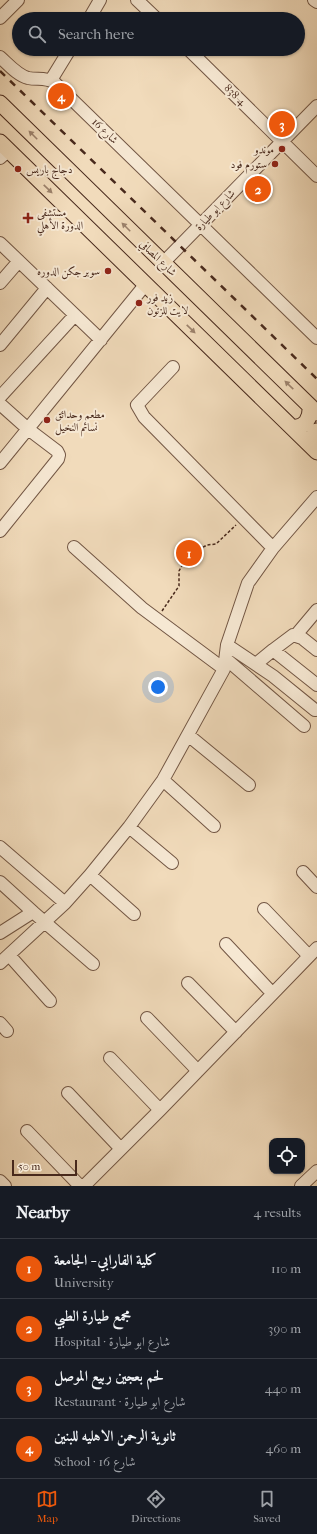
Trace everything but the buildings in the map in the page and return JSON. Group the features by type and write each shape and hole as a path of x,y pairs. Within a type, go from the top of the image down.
{"main road":[{"name":"شارع المصافي","path":"0,103 314,409"},
{"path":"3,150 314,449"},
{"path":"292,427 299,427 308,421 314,409"},
{"path":"314,449 313,436 317,431"}],"street":[{"path":"0,18 18,0"},
{"path":"92,12 100,0"},
{"path":"138,0 150,12"},
{"path":"0,57 20,75 33,79 46,78 51,80 66,56"},
{"name":"838-4","path":"195,56 317,176"},
{"name":"شارع 16","path":"51,80 61,88 317,338"},
{"name":"شارع ابو طيارة","path":"163,263 317,106"},
{"path":"0,243 101,340"},
{"path":"0,283 18,261"},
{"path":"0,464 145,285"},
{"path":"0,345 47,288"},
{"path":"0,397 75,315"},
{"path":"173,367 137,405 144,417 273,548"},
{"path":"0,404 28,429 58,451 60,455 0,531"},
{"path":"0,963 65,903 90,875 129,827 163,780 225,664 227,645 248,583 273,548 317,497"},
{"path":"74,547 156,619 225,664 304,726"},
{"path":"256,664 293,635 296,635 317,610"},
{"path":"296,635 317,650"},
{"path":"227,645 256,664 315,710"},
{"path":"273,650 317,685"},
{"path":"188,735 249,785"},
{"path":"163,780 214,826"},
{"path":"129,827 172,863"},
{"path":"0,847 65,903"},
{"path":"303,872 317,887"},
{"path":"90,875 134,914"},
{"path":"0,882 93,964"},
{"path":"84,1186 313,952 264,909"},
{"path":"0,933 33,912"},
{"path":"226,944 272,993"},
{"path":"9,955 50,1001"},
{"path":"188,983 236,1032"},
{"path":"147,1018 198,1071"},
{"path":"110,1058 160,1110"},
{"path":"68,1093 121,1149"},
{"path":"27,1131 80,1186"},
{"path":"305,1185 317,1171"},
{"path":"0,1181 5,1186"}],"path":[{"path":"156,619 179,586 179,571 185,560 196,550 216,544 243,518"}],"railway":[{"path":"0,71 317,379"}],"place":[{"name":"ثانوية الرحمن الاهليه للبنين","path":"61,96"},
{"name":"لحم بعجين ربيع الموصل","path":"282,124"},
{"name":"موندو","path":"282,149"},
{"name":"ستورم فود","path":"275,164"},
{"name":"دجاج باريس","path":"18,169"},
{"name":"مجمع طيارة الطبي","path":"258,189"},
{"name":"مستشفى الدورة الأهلي","path":"28,218"},
{"name":"سوبر جكن الدوره","path":"108,271"},
{"name":"زيد فور لايت للزنون","path":"139,303"},
{"name":"مطعم وحدائق نسائم النخيل","path":"47,420"},
{"name":"كلية الفارابي - الجامعة","path":"189,553"}]}
